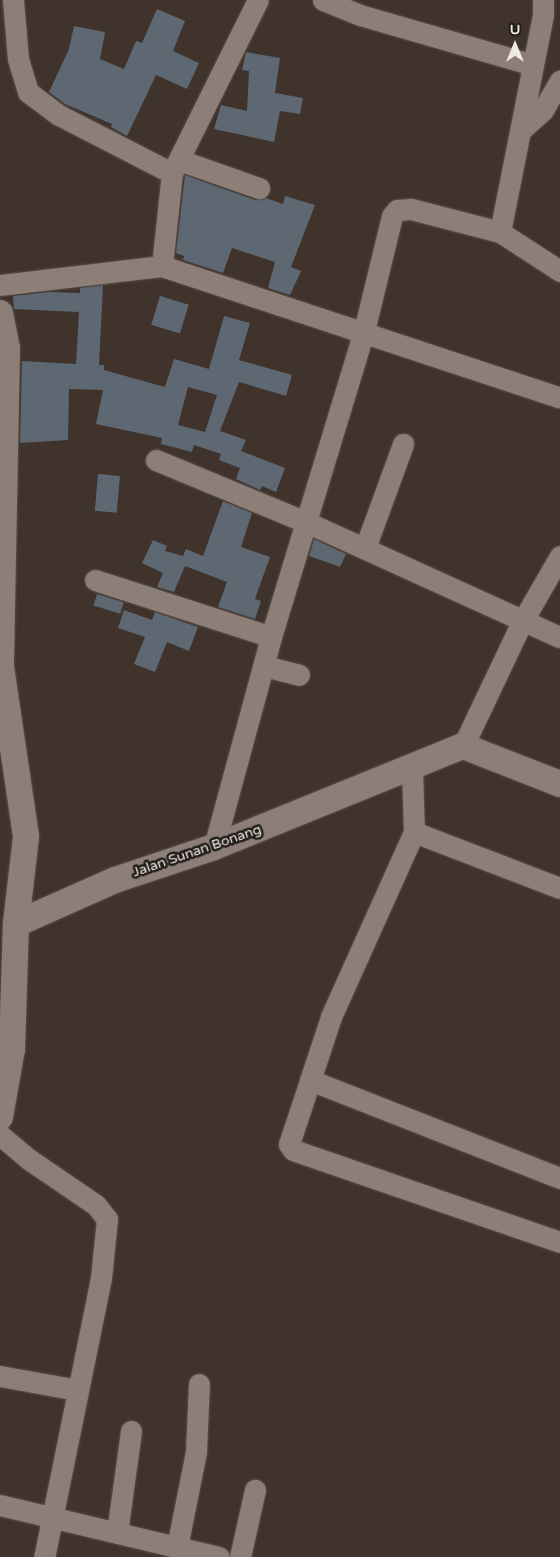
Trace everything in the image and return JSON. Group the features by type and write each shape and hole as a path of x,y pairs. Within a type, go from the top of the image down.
{"street":[{"path":"13,0 18,59 28,92 59,115 176,166 259,188"},
{"path":"162,266 176,166 258,0"},
{"path":"500,232 543,15 543,0"},
{"path":"328,1 360,15 533,65"},
{"path":"521,130 543,110 560,81"},
{"path":"214,847 271,637 363,335 388,224 397,210 411,209 500,232 560,271"},
{"path":"0,285 162,266 363,335 560,398"},
{"path":"0,316 7,348 3,456 1,667 26,837 16,924 12,1049 0,1118"},
{"path":"364,548 402,444"},
{"path":"156,460 306,522 522,622 560,636"},
{"path":"560,556 522,622 463,746 560,784"},
{"path":"95,580 271,637"},
{"path":"264,666 299,675"},
{"name":"Jalan Sunan Bonang","path":"16,924 115,880 214,847 412,769 463,746"},
{"path":"412,769 414,832 331,1017 290,1137 293,1150 560,1242"},
{"path":"414,832 560,888"},
{"path":"310,1080 560,1178"},
{"path":"0,1134 27,1158 96,1205 107,1220 101,1278 77,1390 54,1517 44,1557"},
{"path":"0,1376 77,1390"},
{"path":"177,1547 196,1452 199,1384"},
{"path":"116,1533 131,1431"},
{"path":"240,1557 256,1490"},
{"path":"0,1505 213,1556"}],"building":[{"path":"157,9 185,21 173,51 199,63 187,89 156,75 127,136 111,127 112,124 65,104 49,92 69,49 74,26 105,32 100,59 124,69 136,41 142,43"},
{"path":"246,52 280,58 275,93 303,98 300,114 280,111 274,142 214,129 221,105 247,111 249,71 242,70"},
{"path":"185,175 255,200 266,198 283,204 285,196 315,205 291,267 301,271 290,295 268,288 275,262 232,248 223,273 183,260 184,256 176,253"},
{"path":"103,285 99,365 104,365 104,370 165,387 174,359 209,369 224,316 250,323 239,360 292,375 286,396 239,382 220,431 246,440 241,451 285,468 276,492 262,486 260,490 236,479 240,468 219,460 221,454 194,445 192,452 161,444 162,438 96,424 103,390 69,389 68,440 20,443 22,361 76,364 79,312 14,309 13,296 49,292 80,293 80,288","holes":["188,387 217,395 205,432 178,425"]},
{"path":"160,296 189,305 180,333 151,325"},
{"path":"98,474 120,476 117,513 95,511"},
{"path":"223,501 252,513 241,547 270,557 255,599 261,601 255,619 218,607 227,582 185,566 174,592 157,587 163,573 142,563 153,540 167,546 165,551 183,556 186,549 203,556"},
{"path":"314,539 346,554 340,567 309,556"},
{"path":"97,594 124,602 120,614 93,605"},
{"path":"124,610 152,620 155,612 198,627 189,651 167,642 155,672 134,664 145,637 118,628"}]}
